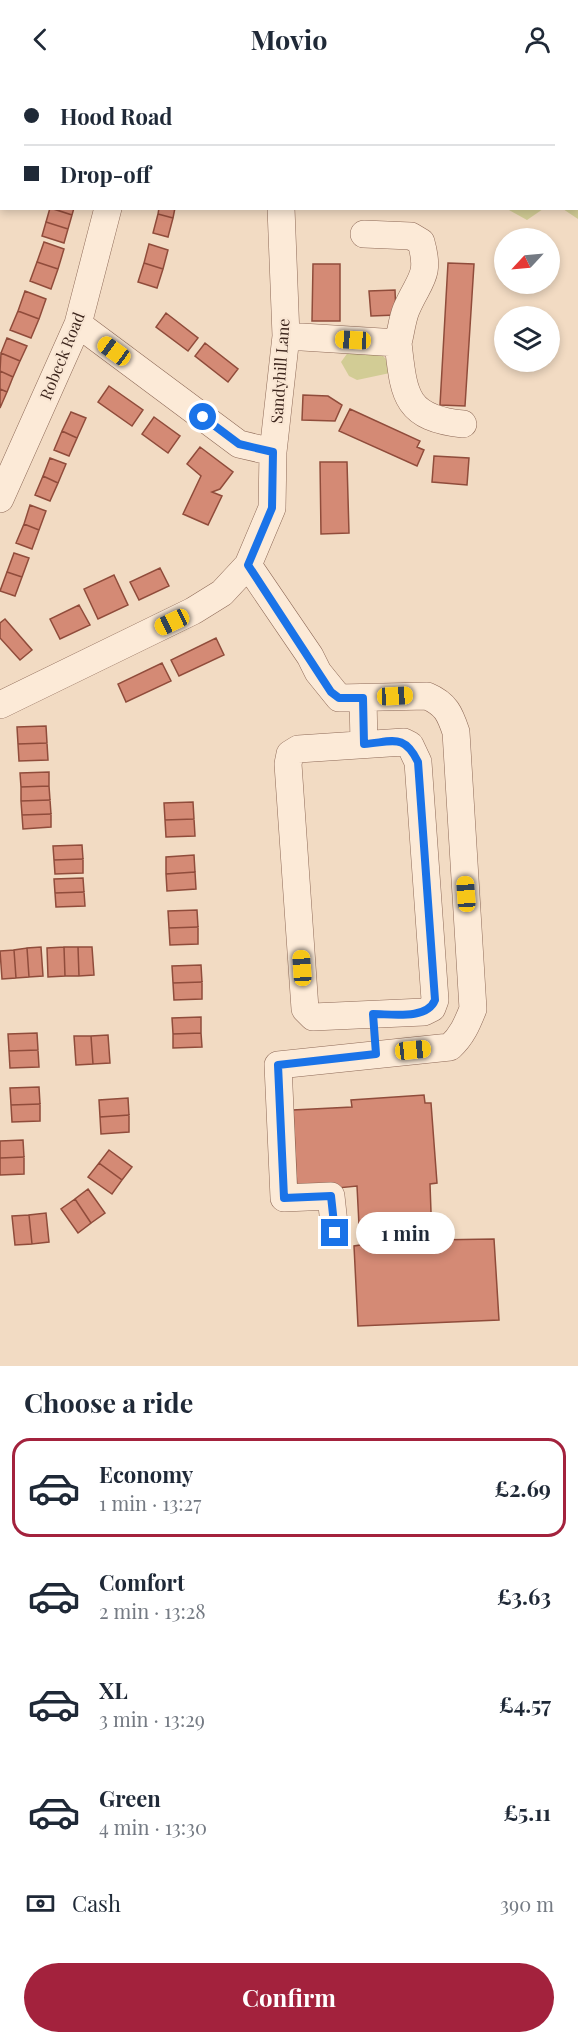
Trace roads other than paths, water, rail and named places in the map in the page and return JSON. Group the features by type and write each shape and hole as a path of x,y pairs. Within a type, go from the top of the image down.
{"street":[{"name":"Robeck Road","path":"0,499 78,324 107,210"},
{"name":"Sandyhill Lane","path":"0,705 193,611 222,593 248,565 272,508 273,452 286,336 281,210"},
{"path":"364,234 411,236 421,242 426,260 425,273 406,312 398,343 403,386 409,400 424,416 438,422 463,424"},
{"path":"78,324 239,444 273,452"},
{"path":"286,336 398,343"},
{"path":"248,565 331,692 339,698 427,696 441,702 449,713 456,732 473,1009 460,1038 450,1047 278,1065 284,1198 331,1196 335,1233"},
{"path":"363,698 364,744"},
{"path":"404,741 410,746 418,762 435,1000 432,1008 424,1012 313,1017 305,1008 288,764 290,754 298,749 364,744 404,741"},
{"path":"432,1008 460,1038"},
{"path":"373,1014 376,1054"}]}
